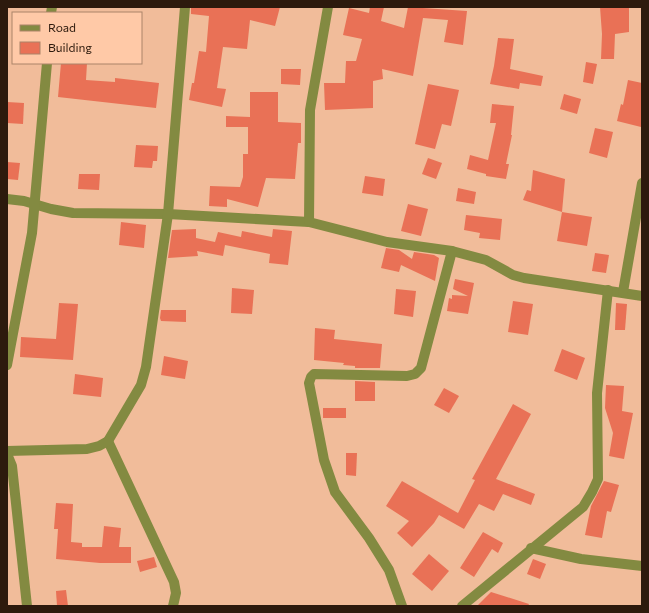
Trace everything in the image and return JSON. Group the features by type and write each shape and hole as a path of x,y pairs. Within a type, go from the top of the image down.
{"street":[{"path":"7,451 87,449 99,446 108,441 141,385 146,367 168,214 185,7"},
{"path":"309,222 310,110 328,7"},
{"path":"7,365 32,234 47,64"},
{"path":"623,292 642,183"},
{"path":"7,199 24,201 35,205 73,213 168,214 309,222 387,242 452,251 486,260 514,275 524,278 642,296"},
{"path":"402,606 388,570 369,538 335,492 324,460 309,382 314,374 407,376 415,374 421,368 452,251"},
{"path":"462,606 583,507 592,492 598,479 597,393 608,290"},
{"path":"108,441 174,582 176,593 173,606"},
{"path":"7,454 12,466 27,606"},
{"path":"531,548 581,559 642,566"}],"building":[{"path":"191,7 280,7 275,26 250,20 247,49 223,47 217,88 226,89 222,107 189,100 192,83 194,83 199,51 206,52 209,16 191,14"},
{"path":"370,7 384,7 381,21 404,28 408,7 467,11 463,45 444,42 448,20 423,18 413,76 382,69 383,79 373,81 373,108 325,110 324,83 345,83 346,61 356,61 362,39 343,35 349,8 369,13"},
{"path":"600,7 629,7 629,32 615,34 614,59 601,59 602,34"},
{"path":"498,38 514,39 510,69 543,76 541,86 520,83 519,89 490,84"},
{"path":"586,62 597,64 593,84 583,82"},
{"path":"61,64 87,64 86,80 115,82 115,78 159,83 156,108 58,97"},
{"path":"281,69 301,69 300,85 281,84"},
{"path":"628,80 642,83 641,127 617,121 621,104 623,105"},
{"path":"428,84 459,90 451,126 442,124 435,149 415,144"},
{"path":"250,92 278,92 278,122 301,123 301,143 298,143 295,179 266,178 258,207 227,199 227,207 209,206 210,186 240,187 243,177 243,154 248,154 248,127 226,127 226,116 250,117"},
{"path":"564,94 581,99 577,114 560,109"},
{"path":"7,102 24,103 23,124 7,123"},
{"path":"492,104 514,106 512,135 506,164 509,164 506,179 486,176 486,174 467,169 470,155 488,160 496,123 490,123"},
{"path":"595,128 613,132 607,158 589,153"},
{"path":"136,145 158,146 157,161 153,161 152,168 134,167"},
{"path":"428,158 442,163 436,179 422,174"},
{"path":"7,162 20,163 18,180 7,179"},
{"path":"533,170 565,179 562,212 523,200 527,190 531,191"},
{"path":"79,174 100,174 99,190 78,189"},
{"path":"365,176 385,179 383,196 362,193"},
{"path":"458,188 476,192 474,204 456,201"},
{"path":"408,204 428,209 421,236 401,231"},
{"path":"562,212 592,217 587,246 557,241"},
{"path":"466,215 502,219 500,240 479,238 480,233 464,230"},
{"path":"121,222 146,225 144,248 119,245"},
{"path":"196,229 196,238 215,242 218,232 241,237 242,231 272,237 273,229 292,231 288,265 269,263 270,254 225,245 223,256 197,251 198,256 168,258 172,230"},
{"path":"386,248 399,250 412,259 414,252 434,255 439,258 435,281 401,265 399,272 381,268"},
{"path":"595,253 609,255 606,273 592,271"},
{"path":"455,279 474,283 468,314 447,311 449,298 452,299 452,295 468,296 453,289"},
{"path":"232,288 254,290 252,314 231,313"},
{"path":"396,289 416,291 413,317 394,314"},
{"path":"513,301 533,304 528,335 508,332"},
{"path":"59,303 78,304 73,360 20,357 21,337 56,339"},
{"path":"616,303 627,304 625,330 615,330"},
{"path":"161,310 186,310 186,322 161,321"},
{"path":"315,328 335,330 334,339 382,344 380,368 355,368 355,366 343,365 344,363 314,360"},
{"path":"562,349 585,358 577,380 554,371"},
{"path":"164,356 188,361 185,379 161,375"},
{"path":"75,374 103,378 101,397 73,394"},
{"path":"355,381 375,382 375,401 355,401"},
{"path":"606,385 624,386 622,411 633,413 624,459 609,456 613,433 605,408"},
{"path":"444,388 459,396 449,413 434,405"},
{"path":"513,404 531,414 496,479 535,494 531,505 503,494 494,511 479,504 464,529 439,515 434,523 412,547 397,533 409,521 386,506 402,481 458,513 475,480 472,479"},
{"path":"323,408 346,408 346,418 323,418"},
{"path":"346,453 357,453 356,476 346,475"},
{"path":"604,481 619,485 611,512 607,511 602,538 585,535 591,506"},
{"path":"56,503 73,504 71,542 82,543 82,547 102,547 104,526 121,528 119,547 131,547 131,563 100,563 56,559 58,529 54,529"},
{"path":"483,532 503,543 498,553 492,549 474,577 460,568"},
{"path":"429,554 449,571 432,591 412,574"},
{"path":"154,557 157,567 140,572 137,561"},
{"path":"533,559 546,564 540,579 527,574"},
{"path":"66,590 68,606 57,606 56,591"},
{"path":"491,592 529,604 528,606 477,606"}]}
